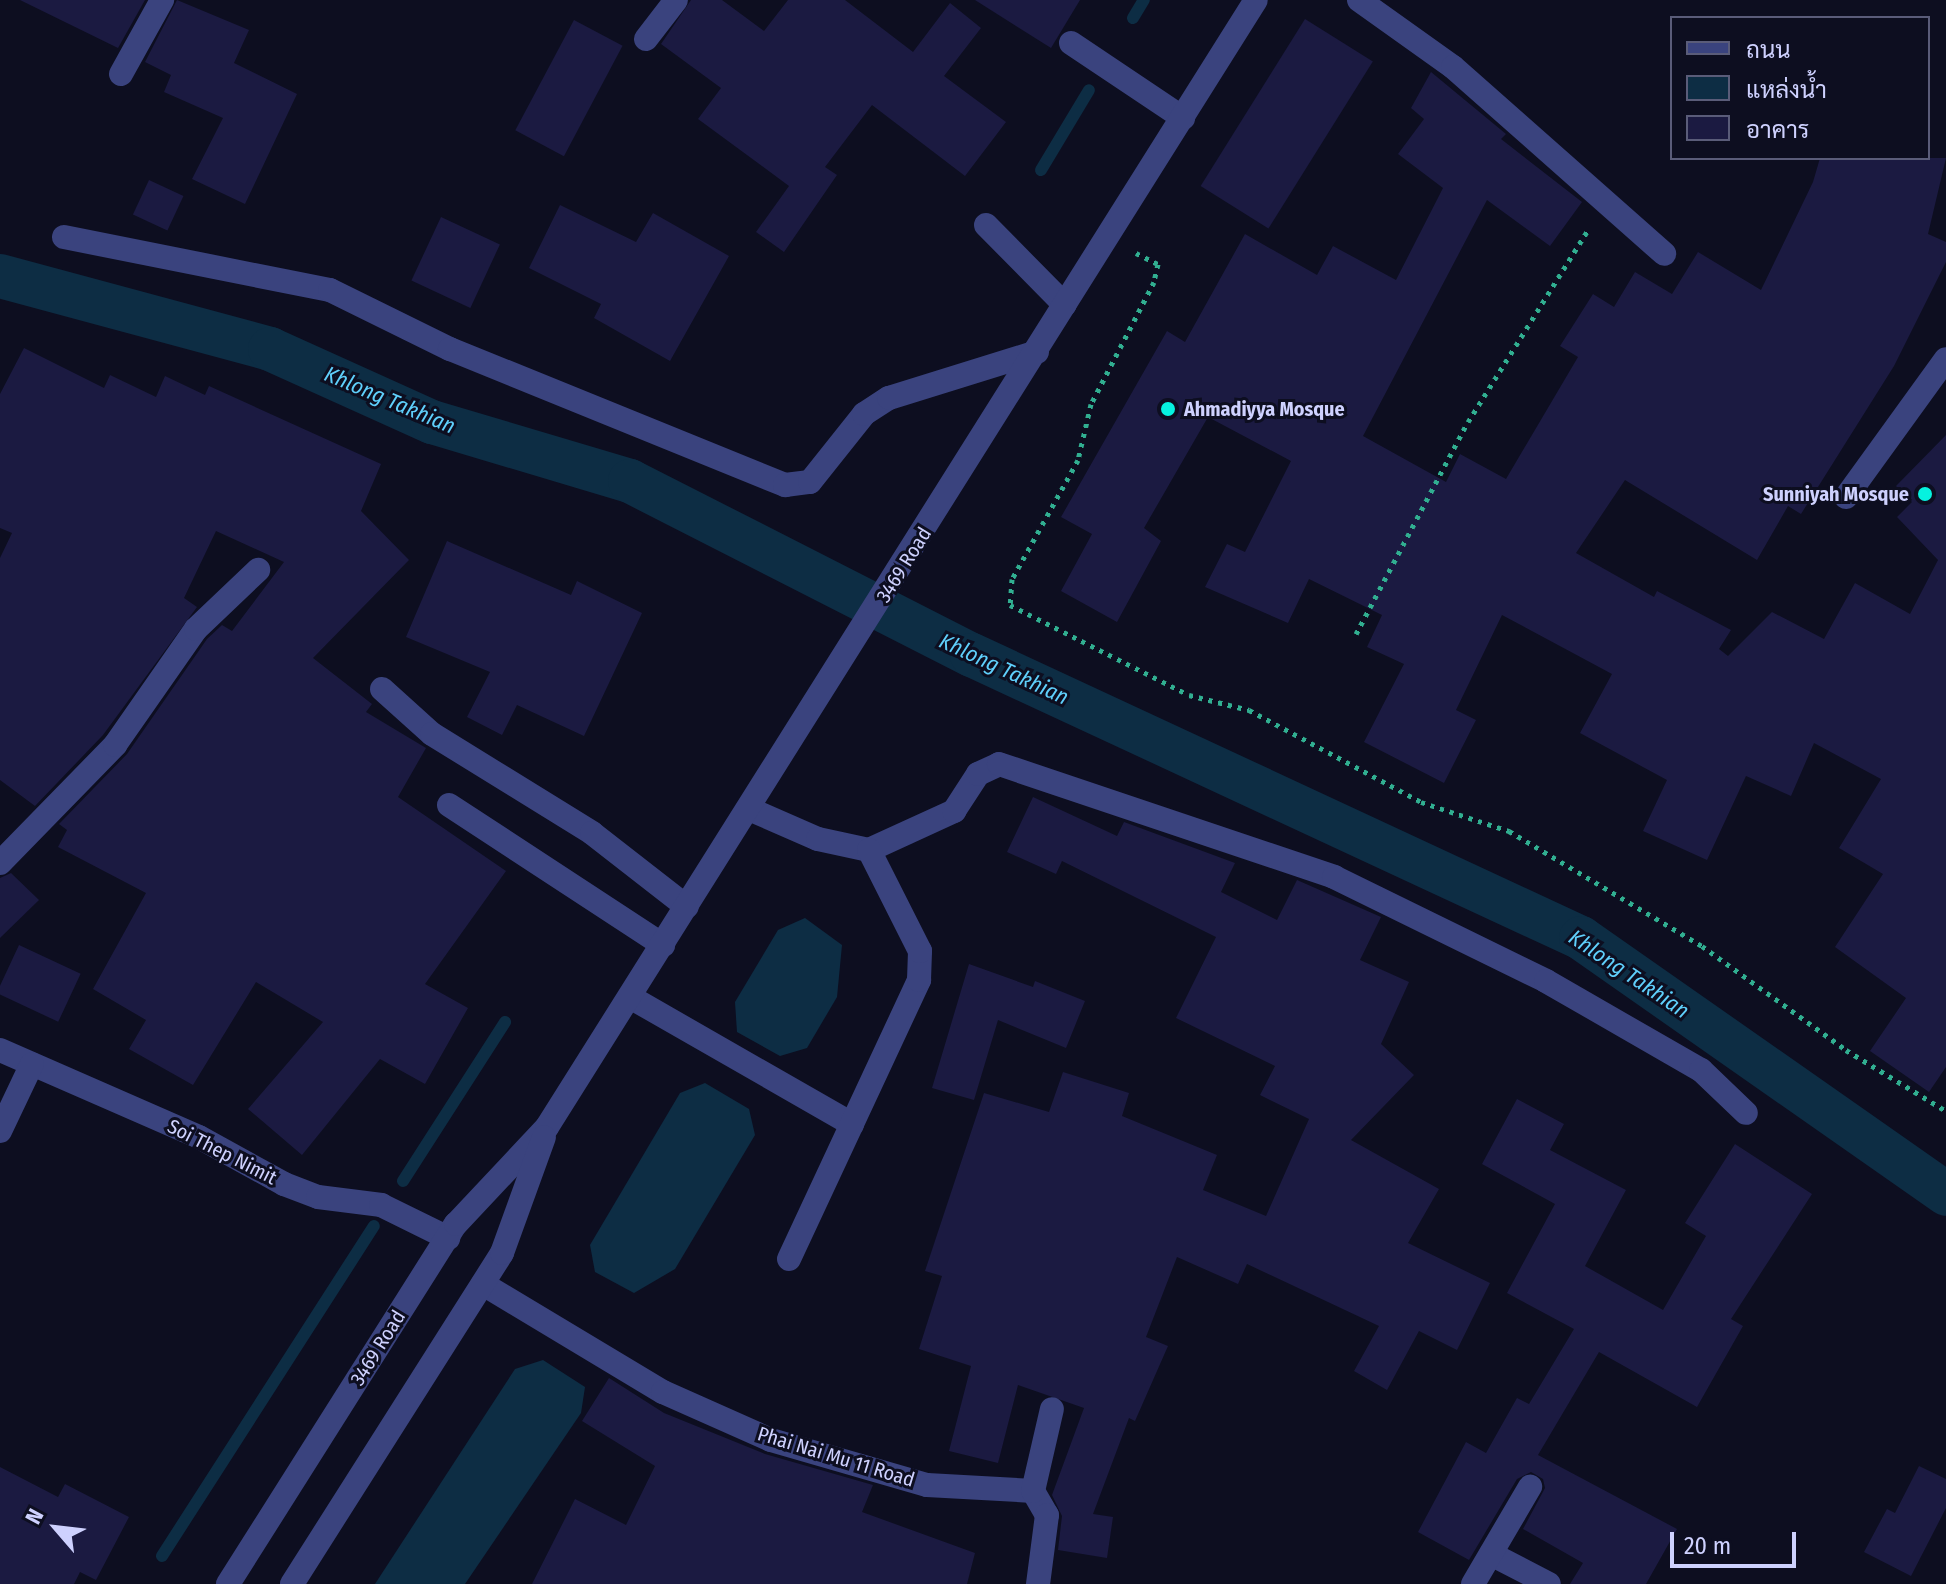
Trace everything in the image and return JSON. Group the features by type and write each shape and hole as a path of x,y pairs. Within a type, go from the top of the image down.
{"street":[{"path":"121,74 162,0"},
{"path":"646,39 676,0"},
{"name":"3469 Road","path":"228,1584 448,1238 547,1127 980,444 1256,0"},
{"path":"1359,0 1453,67 1664,254"},
{"path":"1071,43 1183,118"},
{"path":"986,225 1065,305"},
{"path":"64,237 330,290 450,349 785,485 810,482 864,414 889,398 1037,352"},
{"path":"1846,497 1946,359"},
{"path":"0,863 115,745 196,629 258,570"},
{"path":"382,689 432,734 592,833 687,907"},
{"path":"749,809 818,839 869,850 954,811 978,774 999,764 1334,877 1546,981 1701,1070 1746,1113"},
{"path":"449,805 663,945"},
{"path":"789,1259 919,980 920,951 869,850"},
{"path":"630,997 852,1124"},
{"name":"Soi Thep Nimit","path":"0,1050 199,1137 284,1184 318,1197 381,1205 448,1238"},
{"path":"0,1131 32,1064"},
{"name":"3469 Road","path":"292,1584 502,1253 547,1127"},
{"name":"Phai Nai Mu 11 Road","path":"483,1284 663,1392 771,1440 927,1485 1033,1491"},
{"path":"1038,1584 1047,1515 1033,1491 1052,1409"},
{"path":"1473,1584 1530,1487"},
{"path":"1491,1554 1549,1584"}],"path":[{"path":"1356,634 1468,422 1606,202"},
{"path":"1107,237 1158,264 1154,282 1091,404 1078,460 1012,579 1010,605 1189,695 1249,710 1421,802 1509,831 1702,946 1846,1050 1946,1111"}],"water":[{"path":"805,918 842,945 837,997 807,1048 780,1056 737,1032 735,1002 778,930"},
{"path":"705,1083 749,1109 755,1135 675,1269 634,1293 595,1272 590,1245 680,1093"},
{"path":"543,1360 585,1387 581,1413 465,1584 375,1584 515,1369"}],"building":[{"path":"20,0 145,0 118,48"},
{"path":"177,0 249,30 234,63 297,94 245,204 192,179 223,118 164,92 171,75 145,62"},
{"path":"691,0 722,0 764,31 788,0 845,0 913,52 950,3 981,28 944,76 1006,122 965,176 872,105 825,167 837,175 784,252 756,232 789,186 698,119 721,88 661,44"},
{"path":"975,0 1080,0 1051,48"},
{"path":"1305,19 1373,61 1268,228 1201,186"},
{"path":"574,20 623,46 564,156 515,130"},
{"path":"1431,72 1506,134 1501,139 1582,202 1550,246 1487,200 1363,436 1446,482 1460,454 1506,479 1578,357 1560,346 1593,294 1614,307 1635,272 1672,294 1698,252 1761,290 1813,182 1819,160 1946,158 1928,234 1946,242 1946,262 1894,366 1801,514 1788,506 1757,560 1625,480 1576,553 1654,597 1657,591 1731,630 1719,649 1728,656 1772,612 1824,639 1855,583 1910,614 1938,560 1897,517 1912,502 1896,486 1946,435 1946,1067 1929,1092 1870,1051 1906,998 1835,947 1883,874 1839,848 1881,779 1814,743 1791,796 1746,776 1707,860 1643,831 1667,780 1580,733 1612,674 1502,615 1456,710 1476,720 1444,783 1364,742 1404,664 1367,647 1382,615 1309,579 1288,623 1205,587 1227,544 1245,552 1291,461 1208,417 1144,528 1161,541 1117,622 1061,591 1092,534 1061,517 1167,331 1185,342 1245,234 1317,275 1333,246 1396,280 1443,188 1398,154 1424,119 1411,108"},
{"path":"149,180 183,196 167,230 133,214"},
{"path":"560,205 636,242 653,213 729,256 670,361 594,318 601,304 529,268"},
{"path":"441,217 500,244 470,308 411,280"},
{"path":"24,348 104,388 110,375 156,397 165,376 205,395 209,386 381,464 361,511 409,560 313,658 372,704 366,712 426,748 398,797 506,871 425,984 468,1008 425,1084 380,1059 302,1155 248,1109 323,1022 256,982 193,1085 129,1049 146,1020 93,989 146,893 58,847 67,830 59,824 127,754 207,639 222,625 232,631 284,562 216,531 184,598 197,607 103,735 35,806 0,780 0,558 12,533 0,528 0,394"},
{"path":"447,541 571,595 577,581 642,613 584,736 517,705 502,735 467,717 490,672 406,637"},
{"path":"1033,797 1117,836 1124,822 1235,863 1221,892 1277,920 1297,880 1381,917 1360,960 1409,982 1381,1044 1414,1075 1351,1140 1439,1189 1408,1243 1490,1283 1457,1350 1419,1331 1387,1390 1354,1371 1379,1326 1247,1264 1238,1284 1177,1257 1146,1337 1168,1346 1135,1421 1129,1418 1093,1514 1113,1517 1107,1558 1058,1550 1062,1516 1052,1495 1084,1408 1018,1385 998,1463 949,1451 971,1366 919,1349 942,1276 925,1271 984,1093 1049,1112 1063,1072 1129,1093 1122,1116 1217,1155 1203,1190 1266,1216 1309,1119 1260,1095 1275,1066 1176,1018 1216,937 1062,861 1056,874 1007,852"},
{"path":"11,873 39,900 0,938 0,878"},
{"path":"19,945 81,974 58,1022 0,995 0,986"},
{"path":"969,964 1033,987 1035,981 1085,1001 1066,1048 998,1020 974,1100 932,1088"},
{"path":"1517,1099 1564,1124 1550,1150 1626,1190 1585,1266 1663,1310 1706,1236 1685,1223 1735,1144 1812,1194 1731,1319 1743,1326 1697,1407 1599,1352 1538,1455 1677,1529 1646,1584 1570,1584 1583,1563 1523,1529 1545,1488 1543,1479 1531,1472 1517,1479 1469,1560 1418,1532 1466,1442 1486,1453 1517,1398 1529,1404 1574,1329 1507,1293 1555,1204 1482,1164"},
{"path":"609,1378 664,1413 765,1454 873,1485 862,1512 975,1553 967,1584 532,1584 575,1499 626,1525 655,1466 582,1421"},
{"path":"1919,1466 1946,1479 1946,1508 1911,1576 1864,1552 1887,1509 1895,1513"},
{"path":"0,1467 58,1497 65,1484 129,1517 96,1580 80,1572 74,1584 0,1584"}],"waterway":[{"path":"1133,18 1144,0"},
{"path":"1041,170 1089,90"},
{"name":"Khlong Takhian","path":"0,276 270,349 432,422 630,481 972,655 1581,938 1946,1194"},
{"path":"403,1181 505,1022"},
{"path":"162,1556 374,1226"}],"place":[{"name":"Ahmadiyya Mosque","path":"1168,409"},
{"name":"Sunniyah Mosque","path":"1925,494"}]}
